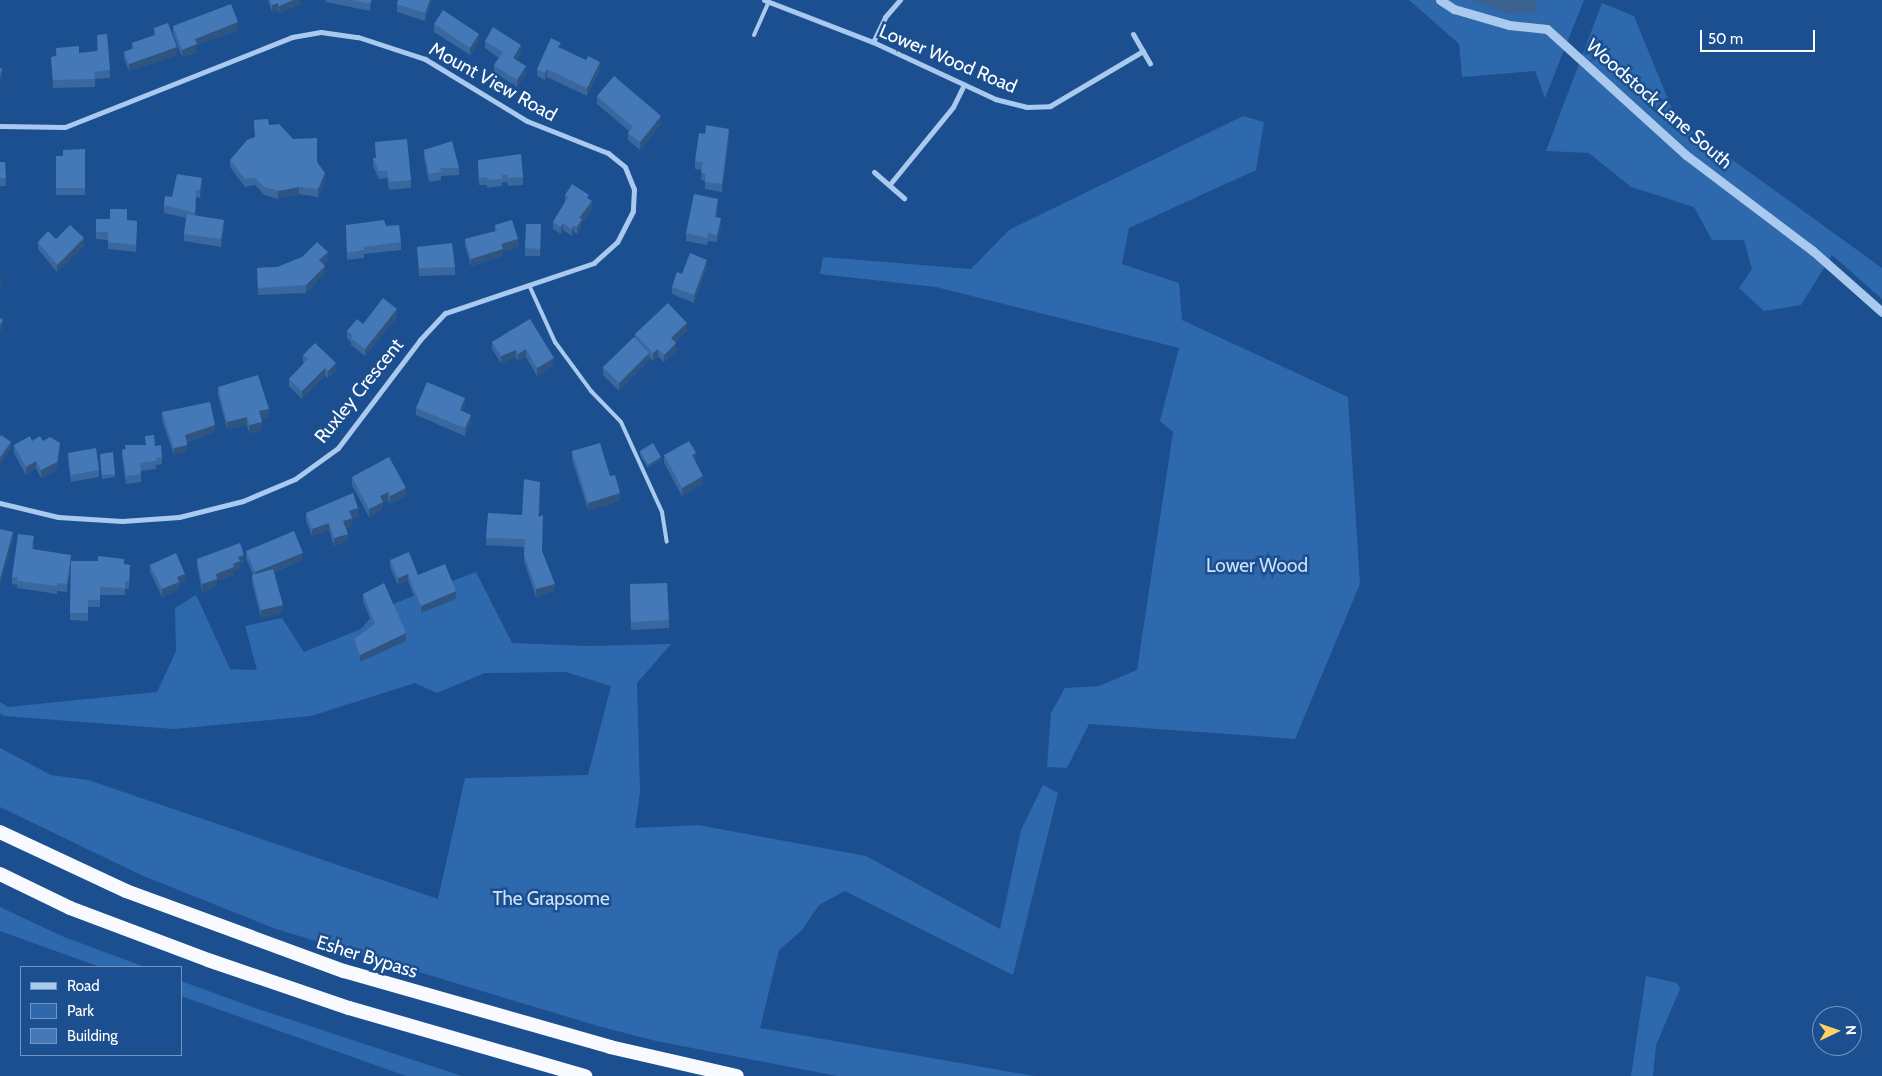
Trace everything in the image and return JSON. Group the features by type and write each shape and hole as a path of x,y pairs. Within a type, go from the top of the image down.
{"highway":[{"name":"Esher Bypass","path":"0,832 126,891 344,971 610,1047 738,1076"},
{"path":"0,874 70,908 218,964 349,1008 585,1076"}],"street":[{"path":"873,42 885,17 900,0"},
{"name":"Woodstock Lane South","path":"1440,0 1454,9 1509,24 1547,29 1686,155 1805,245 1882,312"},
{"name":"Lower Wood Road","path":"766,1 873,42 1012,104 1050,106 1143,51"},
{"name":"Mount View Road","path":"0,126 65,127 292,37 321,32 358,37 425,59 527,121 608,153 625,166 634,189 633,211 616,242 594,263 529,285"},
{"path":"1133,34 1150,64"},
{"path":"890,184 953,106 964,84"},
{"path":"874,172 904,198"},
{"name":"Ruxley Crescent","path":"0,503 58,517 122,521 179,517 243,501 295,479 338,448 420,340 445,313 529,285"}],"lane":[{"path":"754,35 766,1"},
{"path":"529,285 555,342 591,390 621,422 662,512 667,542"}],"green space":[{"path":"1409,0 1473,0 1511,14 1537,2 1535,0 1584,0 1545,98 1535,71 1462,77 1459,44"},
{"path":"1602,3 1634,16 1676,119 1882,268 1882,299 1832,255 1801,305 1764,311 1739,288 1752,269 1744,240 1712,240 1694,207 1631,187 1589,153 1546,151"},
{"name":"Lower Wood","path":"1243,116 1264,122 1256,170 1129,228 1122,264 1179,283 1182,320 1348,397 1360,584 1295,739 1089,724 1067,768 1047,767 1051,713 1065,688 1099,686 1137,670 1173,432 1160,421 1179,348 936,287 820,274 823,257 971,269 1009,230"},
{"name":"The Grapsome","path":"476,572 512,643 589,646 671,644 637,683 640,792 635,828 698,825 866,856 1000,929 1021,830 1043,785 1058,793 1013,975 845,891 819,905 802,930 779,950 760,1028 1034,1076 837,1076 656,1041 598,1026 276,929 141,875 0,807 0,748 51,775 88,780 438,899 465,778 588,775 611,686 566,672 485,673 437,693 415,683 311,716 174,729 4,716 0,714 0,702 8,707 157,692 176,651 175,608 196,595 230,669 257,670 245,626 282,618 304,652 361,629 377,610"},
{"path":"0,907 64,937 142,966 97,966 0,931"},
{"path":"1646,976 1677,983 1680,989 1656,1045 1653,1076 1631,1076"},
{"path":"182,981 255,1008 462,1076 406,1076 182,996"}],"shaded area":[{"path":"1473,0 1535,0 1537,2 1535,13 1511,14"}],"building":[{"path":"270,0 293,0 279,6 278,3 272,5"},
{"path":"351,0 371,0 370,4"},
{"path":"398,0 430,0 425,13 397,4"},
{"path":"231,4 238,22 195,39 197,44 182,50 173,26"},
{"path":"443,10 479,34 470,48 434,24"},
{"path":"168,23 177,47 129,64 124,52 134,48 132,43 156,35 154,28"},
{"path":"493,27 521,45 513,58 526,66 517,80 494,65 503,52 485,41"},
{"path":"107,34 110,70 94,72 95,79 53,80 51,57 57,56 56,48 79,46 79,53 98,51 97,35"},
{"path":"551,38 561,43 558,47 586,60 588,56 600,62 587,88 547,69 545,73 537,69"},
{"path":"614,76 661,116 640,142 628,133 633,127 597,96"},
{"path":"268,119 269,125 279,124 293,139 317,138 317,162 325,173 318,189 299,187 278,191 264,187 255,178 245,179 230,160 247,140 255,137 254,120"},
{"path":"706,125 729,129 722,184 705,182 706,173 701,173 703,162 695,161 699,133 705,134"},
{"path":"407,139 411,180 389,182 387,171 379,171 373,158 376,158 375,142"},
{"path":"452,141 459,168 440,168 441,172 429,174 424,150"},
{"path":"85,149 85,188 56,188 56,156 63,156 63,150"},
{"path":"521,154 523,177 508,178 507,175 502,175 502,179 487,180 487,177 479,178 478,160"},
{"path":"0,162 5,162 6,178 0,178"},
{"path":"177,174 202,178 200,190 196,190 195,213 164,205 165,196 172,197"},
{"path":"572,184 589,195 587,198 592,201 579,218 582,219 577,227 574,225 572,229 563,223 561,227 553,222 568,197 565,195"},
{"path":"694,194 718,199 715,217 721,218 717,235 708,233 707,238 686,233"},
{"path":"110,209 127,209 127,220 137,221 136,245 108,242 108,232 96,232 96,219 110,219"},
{"path":"187,214 224,220 221,239 184,234"},
{"path":"384,220 386,226 399,225 401,242 363,247 364,250 347,253 346,225"},
{"path":"512,220 518,239 501,244 503,249 471,259 465,239 497,231 495,225"},
{"path":"526,224 541,224 540,249 525,248"},
{"path":"70,225 84,238 57,265 38,242 48,231 56,239"},
{"path":"317,242 328,252 319,260 325,266 306,285 258,288 257,268 277,267 302,257"},
{"path":"452,243 455,267 419,268 417,247"},
{"path":"690,253 707,260 694,295 672,287 677,272 682,274"},
{"path":"383,298 397,309 365,349 351,338 353,335 347,331 357,319 363,324"},
{"path":"668,303 687,323 671,338 676,343 664,355 658,349 653,353 635,334"},
{"path":"530,319 554,358 537,368 526,349 518,354 516,350 501,356 492,342"},
{"path":"634,337 649,353 619,383 603,367"},
{"path":"315,343 336,363 328,371 325,368 302,391 289,379 308,359 303,355"},
{"path":"258,375 269,409 259,411 262,422 249,425 247,417 227,422 218,387"},
{"path":"427,382 465,398 460,410 471,415 465,428 416,408"},
{"path":"210,402 215,425 185,435 187,445 174,448 162,412"},
{"path":"1,435 11,442 0,458 0,437"},
{"path":"154,435 155,446 161,445 162,457 156,458 156,461 140,463 141,474 126,476 122,450 126,449 125,445 146,445 145,436"},
{"path":"30,436 32,441 40,436 43,441 50,437 60,443 57,462 41,470 36,461 26,467 14,445"},
{"path":"689,441 696,453 692,455 703,476 682,488 664,455"},
{"path":"600,443 610,476 615,475 620,493 588,503 572,451"},
{"path":"653,443 661,457 648,465 640,451"},
{"path":"96,448 99,470 71,475 68,453"},
{"path":"113,452 115,474 102,475 100,454"},
{"path":"389,457 406,488 390,496 388,492 380,496 383,502 369,509 352,477"},
{"path":"524,479 540,482 538,517 543,515 542,551 555,584 536,589 524,554 525,539 486,538 488,513 522,515"},
{"path":"353,493 358,508 349,511 352,518 343,521 348,534 334,538 329,523 312,529 306,513"},
{"path":"0,529 13,532 0,579"},
{"path":"294,531 303,553 255,572 246,551"},
{"path":"18,534 34,536 32,549 71,555 67,584 57,583 57,586 17,581 18,577 12,577"},
{"path":"240,543 244,555 238,557 240,561 233,564 234,567 216,574 217,579 202,584 197,559"},
{"path":"409,552 418,575 445,564 456,591 421,606 408,574 398,578 390,560"},
{"path":"176,553 185,574 177,577 179,582 162,589 150,565"},
{"path":"98,556 124,559 124,564 130,565 129,581 125,581 125,588 100,587 100,600 88,600 88,613 70,613 71,561 98,561"},
{"path":"273,569 283,605 261,610 252,575"},
{"path":"384,583 406,633 360,655 354,639 375,624 363,594"},
{"path":"667,583 669,620 631,622 630,584"}]}
